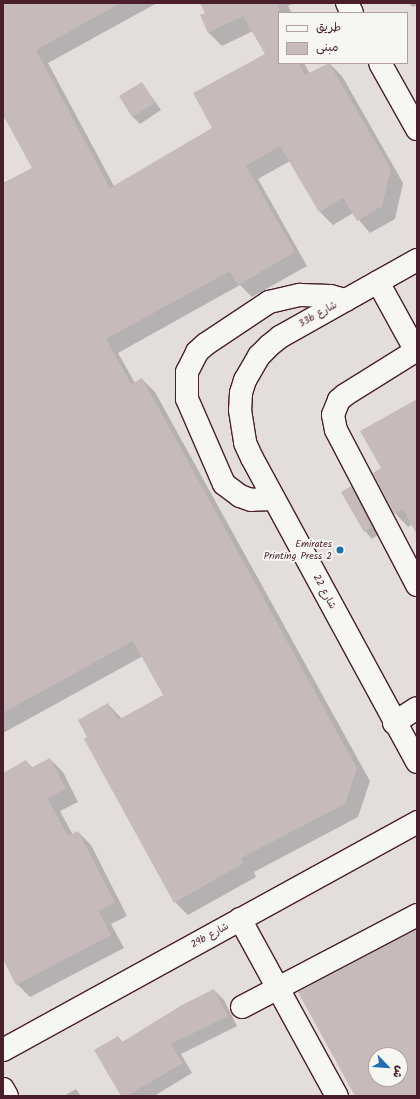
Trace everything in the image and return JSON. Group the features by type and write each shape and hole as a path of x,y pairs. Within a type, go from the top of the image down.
{"street":[{"path":"347,3 352,12"},
{"path":"381,64 417,129"},
{"name":"33b شارع","path":"240,393 251,367 269,346 345,300 417,260"},
{"path":"378,282 417,350 345,395 339,400 333,415 336,430 417,585"},
{"path":"274,499 251,500 240,496 224,484 187,399 186,372 197,352 206,344 269,302 300,295 315,294 345,300"},
{"name":"شارع 22","path":"240,393 240,410 245,443 394,723 417,762"},
{"path":"394,723 417,708"},
{"name":"29b شارع","path":"3,1050 417,822"},
{"path":"242,1007 417,915"},
{"path":"240,919 337,1096"},
{"path":"3,1089 7,1096"}],"shaded area":[{"path":"3,3 417,3 417,1096 3,1096"}],"building":[{"path":"3,3 121,3 36,50 110,188 212,128 193,93 265,54 243,16 208,33 200,15 205,13 200,3 279,3 278,64 300,64 305,75 330,64 391,169 382,206 357,221 343,198 319,212 280,146 246,166 295,252 238,285 230,271 106,339 131,384 142,378 357,768 345,804 241,858 244,863 174,903 84,739 87,737 78,720 108,703 118,720 163,695 133,641 3,713 3,184 32,168 3,115"},
{"path":"142,82 155,103 132,117 119,96"},
{"path":"417,399 417,535 403,509 394,514 373,473 381,468 360,431"},
{"path":"351,486 372,527 364,532 341,492"},
{"path":"50,758 66,789 47,798 68,836 78,831 115,902 99,911 111,935 16,985 3,959 3,773 26,760 31,768"},
{"path":"417,929 417,1096 355,1096 298,992"},
{"path":"214,989 228,1016 171,1044 183,1063 127,1096 121,1096 94,1050 118,1036 122,1042 182,1005"}],"place":[{"name":"Emirates Printing Press 2","path":"340,550"}]}
